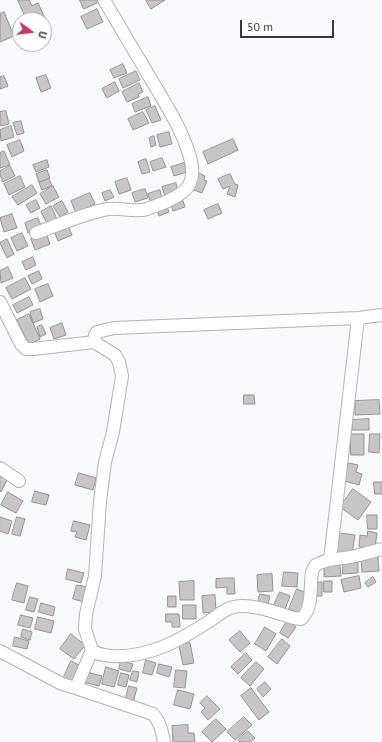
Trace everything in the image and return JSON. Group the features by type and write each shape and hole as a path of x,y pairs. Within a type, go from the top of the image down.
{"street":[{"path":"36,233 108,209 133,211 147,209 178,196 189,185 191,179 192,165 189,154 174,119 104,0"},
{"path":"0,302 21,344 26,349 46,348 82,342 94,342 115,355 119,362 122,376 113,432 105,462 100,501 95,576 86,614 85,628 92,650 98,654 121,656 144,654 166,646 233,607 247,606 301,619 306,613 311,599 312,570 317,564 382,549"},
{"path":"94,342 97,332 114,328 358,318 382,315"},
{"path":"330,560 358,318"},
{"path":"0,468 19,482"},
{"path":"76,688 92,650"},
{"path":"0,651 62,684 153,714 160,724 164,742"}],"building":[{"path":"18,0 29,0 32,6 38,3 42,12 23,12"},
{"path":"80,0 98,0 99,2 84,9"},
{"path":"146,0 165,0 151,9"},
{"path":"97,9 103,22 87,29 81,17"},
{"path":"4,12 12,31 12,37 0,42 0,14"},
{"path":"123,64 127,73 114,78 110,70"},
{"path":"136,71 140,80 123,88 119,79"},
{"path":"46,75 51,88 41,92 36,78"},
{"path":"4,76 8,86 0,89 0,77"},
{"path":"115,82 119,91 107,98 102,89"},
{"path":"139,83 143,92 138,94 139,97 127,102 122,92"},
{"path":"148,97 151,106 135,112 132,104"},
{"path":"155,106 161,120 152,123 146,110"},
{"path":"6,111 9,124 0,126 0,112"},
{"path":"143,112 149,123 133,130 128,119"},
{"path":"21,121 24,133 17,135 13,123"},
{"path":"11,126 14,137 1,141 0,130"},
{"path":"169,132 172,144 160,147 157,135"},
{"path":"154,136 156,145 151,147 149,138"},
{"path":"233,139 238,150 208,164 203,152"},
{"path":"20,140 24,151 12,157 7,145"},
{"path":"4,151 10,165 0,168 0,153"},
{"path":"162,158 166,167 153,171 150,162"},
{"path":"146,159 150,172 142,174 138,162"},
{"path":"47,160 49,167 36,172 33,165"},
{"path":"184,163 187,172 174,176 171,167"},
{"path":"10,166 15,176 3,182 0,171"},
{"path":"47,170 50,178 39,182 36,174"},
{"path":"199,173 205,176 204,180 207,181 202,193 191,189"},
{"path":"230,174 235,184 238,185 235,197 227,194 230,186 223,189 218,179"},
{"path":"20,176 25,187 9,195 4,184"},
{"path":"127,178 131,190 119,194 115,182"},
{"path":"49,179 52,186 42,190 39,183"},
{"path":"176,183 178,192 165,196 162,187"},
{"path":"32,185 37,193 18,205 12,197"},
{"path":"53,186 59,197 46,204 40,194"},
{"path":"145,189 148,198 135,202 132,193"},
{"path":"110,190 114,197 105,201 102,193"},
{"path":"160,190 162,199 151,203 148,194"},
{"path":"90,193 95,204 76,213 71,201"},
{"path":"182,198 185,207 173,211 170,202"},
{"path":"36,200 40,208 31,213 26,205"},
{"path":"62,201 68,212 60,217 53,206"},
{"path":"166,204 169,212 159,216 156,208"},
{"path":"218,204 222,213 208,219 204,210"},
{"path":"51,206 57,219 48,225 41,212"},
{"path":"12,214 17,228 4,232 0,218"},
{"path":"38,218 42,228 28,233 25,223"},
{"path":"68,226 72,235 58,241 54,231"},
{"path":"22,233 28,246 17,251 11,238"},
{"path":"46,233 50,244 35,250 31,239"},
{"path":"7,239 14,254 7,258 0,243"},
{"path":"33,257 36,265 26,270 22,262"},
{"path":"8,267 13,278 1,283 0,271"},
{"path":"39,271 42,279 32,284 28,276"},
{"path":"25,278 31,289 12,299 6,288"},
{"path":"48,284 53,296 40,302 35,289"},
{"path":"29,297 33,305 17,313 13,305"},
{"path":"40,309 43,319 33,323 30,312"},
{"path":"29,314 40,339 29,345 17,320"},
{"path":"62,323 66,335 54,339 50,328"},
{"path":"42,325 46,334 40,337 37,327"},
{"path":"244,395 254,395 255,404 244,404"},
{"path":"379,400 380,414 355,415 355,401"},
{"path":"369,419 369,430 352,430 352,420"},
{"path":"351,434 364,434 364,455 351,455"},
{"path":"370,434 380,434 379,453 369,452"},
{"path":"349,463 358,465 356,472 362,474 359,485 344,481"},
{"path":"79,473 96,478 93,490 75,485"},
{"path":"0,476 7,480 1,492 0,491"},
{"path":"374,482 382,482 382,494 375,494"},
{"path":"353,489 371,502 358,520 340,507"},
{"path":"35,491 49,495 46,505 32,502"},
{"path":"8,492 23,501 16,513 1,505"},
{"path":"367,515 377,515 377,529 368,529"},
{"path":"0,517 12,521 8,534 0,531"},
{"path":"17,517 25,519 20,536 12,534"},
{"path":"74,521 90,525 86,540 75,537 77,532 71,531"},
{"path":"368,531 377,533 375,548 359,547 360,535 367,536"},
{"path":"340,533 355,535 352,554 337,552"},
{"path":"378,557 379,571 362,572 361,559"},
{"path":"343,562 358,562 358,573 343,574"},
{"path":"340,565 341,576 324,577 324,566"},
{"path":"68,569 84,573 81,583 66,579"},
{"path":"284,572 298,573 297,587 282,586"},
{"path":"272,574 273,591 258,592 257,575"},
{"path":"359,576 361,588 344,592 341,580"},
{"path":"373,577 376,582 368,587 365,583"},
{"path":"234,578 235,594 227,594 227,587 216,588 216,579"},
{"path":"194,581 194,600 180,600 179,582"},
{"path":"324,581 332,581 332,592 324,592"},
{"path":"313,582 322,582 322,596 314,596"},
{"path":"17,583 28,586 24,603 12,600"},
{"path":"77,585 88,587 84,602 73,599"},
{"path":"297,589 309,594 301,614 289,609"},
{"path":"280,592 290,596 285,609 274,605"},
{"path":"260,594 270,596 268,604 258,602"},
{"path":"215,595 216,612 203,613 202,596"},
{"path":"168,596 176,596 176,607 168,607"},
{"path":"30,597 38,599 34,612 26,610"},
{"path":"41,603 55,607 53,616 39,612"},
{"path":"183,605 196,605 196,619 183,619"},
{"path":"166,614 179,614 180,627 172,627 172,622 166,622"},
{"path":"21,615 33,618 30,628 18,625"},
{"path":"38,617 54,621 51,633 35,629"},
{"path":"287,621 296,627 288,638 280,633"},
{"path":"265,627 276,634 266,651 255,644"},
{"path":"23,629 32,632 30,640 21,637"},
{"path":"240,631 250,643 240,652 229,640"},
{"path":"71,634 85,645 74,659 60,649"},
{"path":"15,637 29,641 27,649 13,646"},
{"path":"282,639 290,646 277,664 268,657"},
{"path":"190,643 194,663 183,665 179,645"},
{"path":"246,653 252,660 238,674 231,667"},
{"path":"146,660 156,663 152,675 143,673"},
{"path":"71,661 81,666 73,683 63,679"},
{"path":"121,661 133,664 130,672 119,669"},
{"path":"256,662 264,669 250,686 241,678"},
{"path":"159,664 172,667 169,677 157,673"},
{"path":"106,667 119,671 114,687 102,684"},
{"path":"176,670 187,671 185,688 174,687"},
{"path":"133,671 139,672 137,682 130,680"},
{"path":"86,672 102,676 99,686 83,682"},
{"path":"121,673 129,675 126,687 118,685"},
{"path":"265,682 271,689 263,697 257,689"},
{"path":"129,686 137,688 133,703 125,701"},
{"path":"251,688 269,712 259,720 241,696"},
{"path":"178,690 194,694 190,709 174,705"},
{"path":"207,696 220,709 208,720 201,712 205,708 200,703"},
{"path":"244,717 252,725 235,740 227,732"},
{"path":"216,719 226,729 212,742 202,732"},
{"path":"188,725 188,733 194,733 195,742 173,742 172,726"},
{"path":"248,731 255,738 250,742 240,742 238,740"}]}
